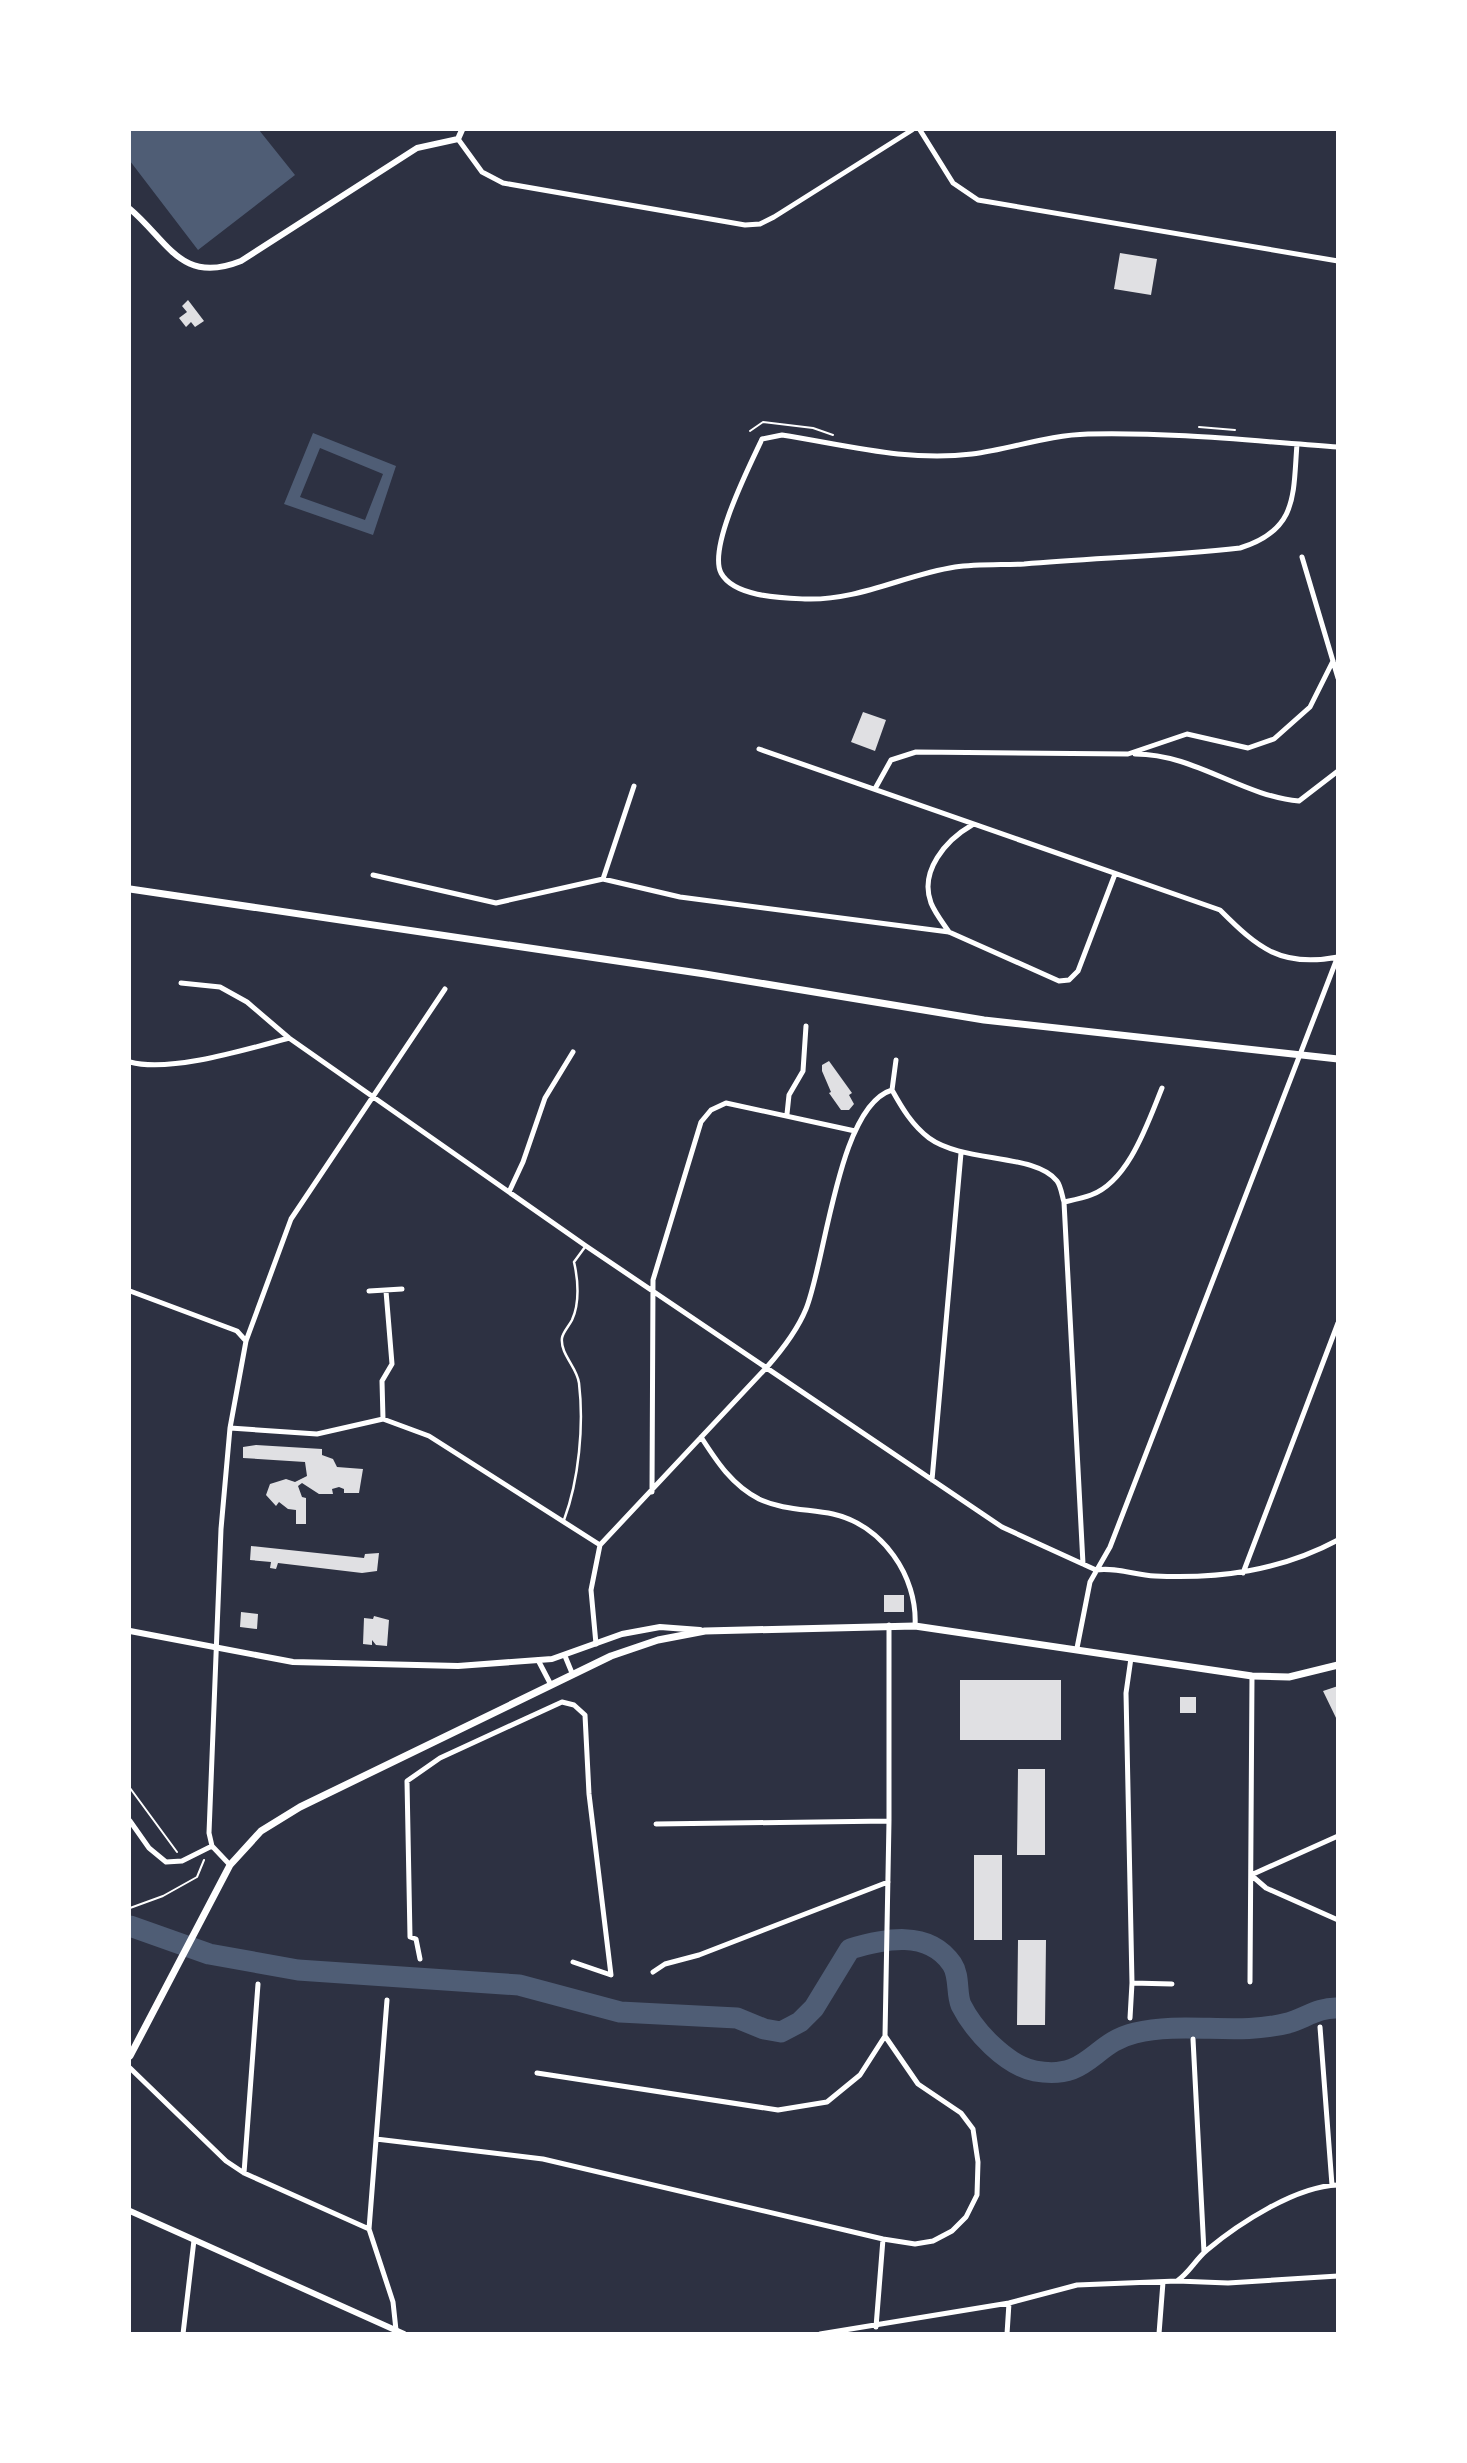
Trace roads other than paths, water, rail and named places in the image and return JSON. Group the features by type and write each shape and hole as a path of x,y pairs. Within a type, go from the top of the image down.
{"main road":[{"path":"130,889 705,974 984,1020 1338,1059"},
{"path":"130,2056 230,1865 243,1847 278,1819 550,1683 632,1648 705,1631 888,1625 915,1626 1077,1648 1252,1676 1289,1677 1338,1665"}],"street":[{"path":"130,209 168,250 183,262 201,268 221,269 241,261 417,148 458,139 463,130"},
{"path":"458,139 482,172 503,183 744,225 760,224 774,217 912,130"},
{"path":"920,130 953,183 978,200 1338,261"},
{"path":"1297,444 1292,506 1282,522 1267,536 1241,548 954,567 845,596 805,599 743,589 721,573 719,551 762,439 782,435 873,453 913,455 973,454 1078,434 1194,434 1338,447"},
{"path":"1302,557 1338,678"},
{"path":"1128,754 1187,734 1248,748 1274,739 1310,707 1333,661"},
{"path":"759,749 876,787 972,825 1220,910 1251,941 1269,952 1289,959 1315,961 1338,956"},
{"path":"876,787 891,760 916,752 1157,754 1180,758 1277,799 1299,801 1338,771"},
{"path":"603,879 634,786"},
{"path":"949,932 931,903 928,882 936,859 954,835 972,825"},
{"path":"373,875 496,903 603,879 680,897 949,932 1059,981 1069,980 1078,971 1115,874"},
{"path":"1077,1648 1090,1583 1110,1547 1338,956"},
{"path":"181,983 220,987 247,1002 289,1038 652,1292 1002,1527 1097,1570 1108,1568 1180,1577 1214,1577 1243,1573 1316,1552 1338,1540"},
{"path":"230,1865 212,1846 209,1833 215,1648 230,1428 246,1341 291,1219 375,1098 445,989"},
{"path":"787,1114 789,1095 803,1071 806,1026"},
{"path":"130,1062 149,1064 220,1057 289,1038"},
{"path":"509,1192 523,1162 545,1098 572,1052"},
{"path":"896,1060 892,1090 907,1116 930,1139 961,1153 1040,1168 1058,1182 1064,1202 1083,1564"},
{"path":"1064,1202 1094,1195 1115,1177 1138,1148 1162,1088"},
{"path":"596,1644 590,1590 600,1545 652,1492 791,1336 805,1311 817,1279 843,1159 866,1111 880,1094 892,1090"},
{"path":"652,1492 652,1292 701,1122 711,1110 726,1102 855,1131"},
{"path":"932,1480 961,1153"},
{"path":"369,1291 402,1289"},
{"path":"130,1291 237,1332 246,1341"},
{"path":"383,1419 382,1381 391,1364 386,1291"},
{"path":"1243,1573 1338,1323"},
{"path":"230,1428 317,1434 383,1419 429,1436 600,1545"},
{"path":"701,1437 720,1468 757,1498 788,1508 836,1514 876,1536 887,1547 907,1578 914,1595 915,1626"},
{"path":"537,2073 778,2110 827,2102 860,2075 885,2036 889,1821 888,1625"},
{"path":"130,1631 301,1662 458,1666 565,1656 622,1634 660,1627 705,1631"},
{"path":"565,1656 572,1673"},
{"path":"1130,2018 1132,1983 1126,1693 1131,1658"},
{"path":"538,1660 550,1683"},
{"path":"1250,1982 1252,1676"},
{"path":"420,1959 416,1940 410,1937 407,1781 440,1758 562,1702 574,1705 585,1715 589,1794 611,1975 573,1962"},
{"path":"432,1742 440,1758"},
{"path":"130,1821 159,1857 174,1862 212,1846"},
{"path":"656,1824 889,1821"},
{"path":"1251,1875 1338,1836"},
{"path":"1251,1875 1266,1888 1338,1920"},
{"path":"653,1972 665,1964 699,1955 888,1882"},
{"path":"1132,1983 1172,1984"},
{"path":"244,2173 258,1984"},
{"path":"387,2000 369,2229 400,2332"},
{"path":"1177,2281 1190,2272 1204,2252 1246,2221 1292,2198 1335,2185 1320,2027"},
{"path":"376,2139 534,2157 883,2239 915,2244 933,2241 952,2231 966,2217 977,2194 978,2162 972,2129 961,2113 918,2084 885,2036"},
{"path":"1193,2039 1204,2252"},
{"path":"130,2068 226,2161 244,2173 369,2229"},
{"path":"130,2211 400,2332"},
{"path":"876,2327 883,2239"},
{"path":"183,2333 194,2240"},
{"path":"820,2333 876,2327 1009,2303 1077,2285 1177,2281 1228,2283 1338,2276"},
{"path":"1159,2333 1163,2282"},
{"path":"1007,2333 1009,2303"}],"lane":[{"path":"564,1520 575,1490 578,1471 579,1381 563,1348 562,1336 575,1312 578,1276 574,1262 586,1246"}],"water":[{"path":"130,130 259,130 295,175 198,250 130,161"},
{"path":"313,433 396,466 373,535 284,504","holes":["320,448 383,474 365,520 300,497"]}],"waterway":[{"path":"130,1926 209,1954 298,1970 519,1985 620,2012 737,2018 764,2029 781,2032 800,2022 814,2008 850,1949 891,1940 918,1941 931,1945 952,1964 961,2005 992,2046 1024,2068 1053,2073 1079,2066 1109,2045 1135,2033 1173,2028 1269,2027 1325,2009 1338,2008"}]}
